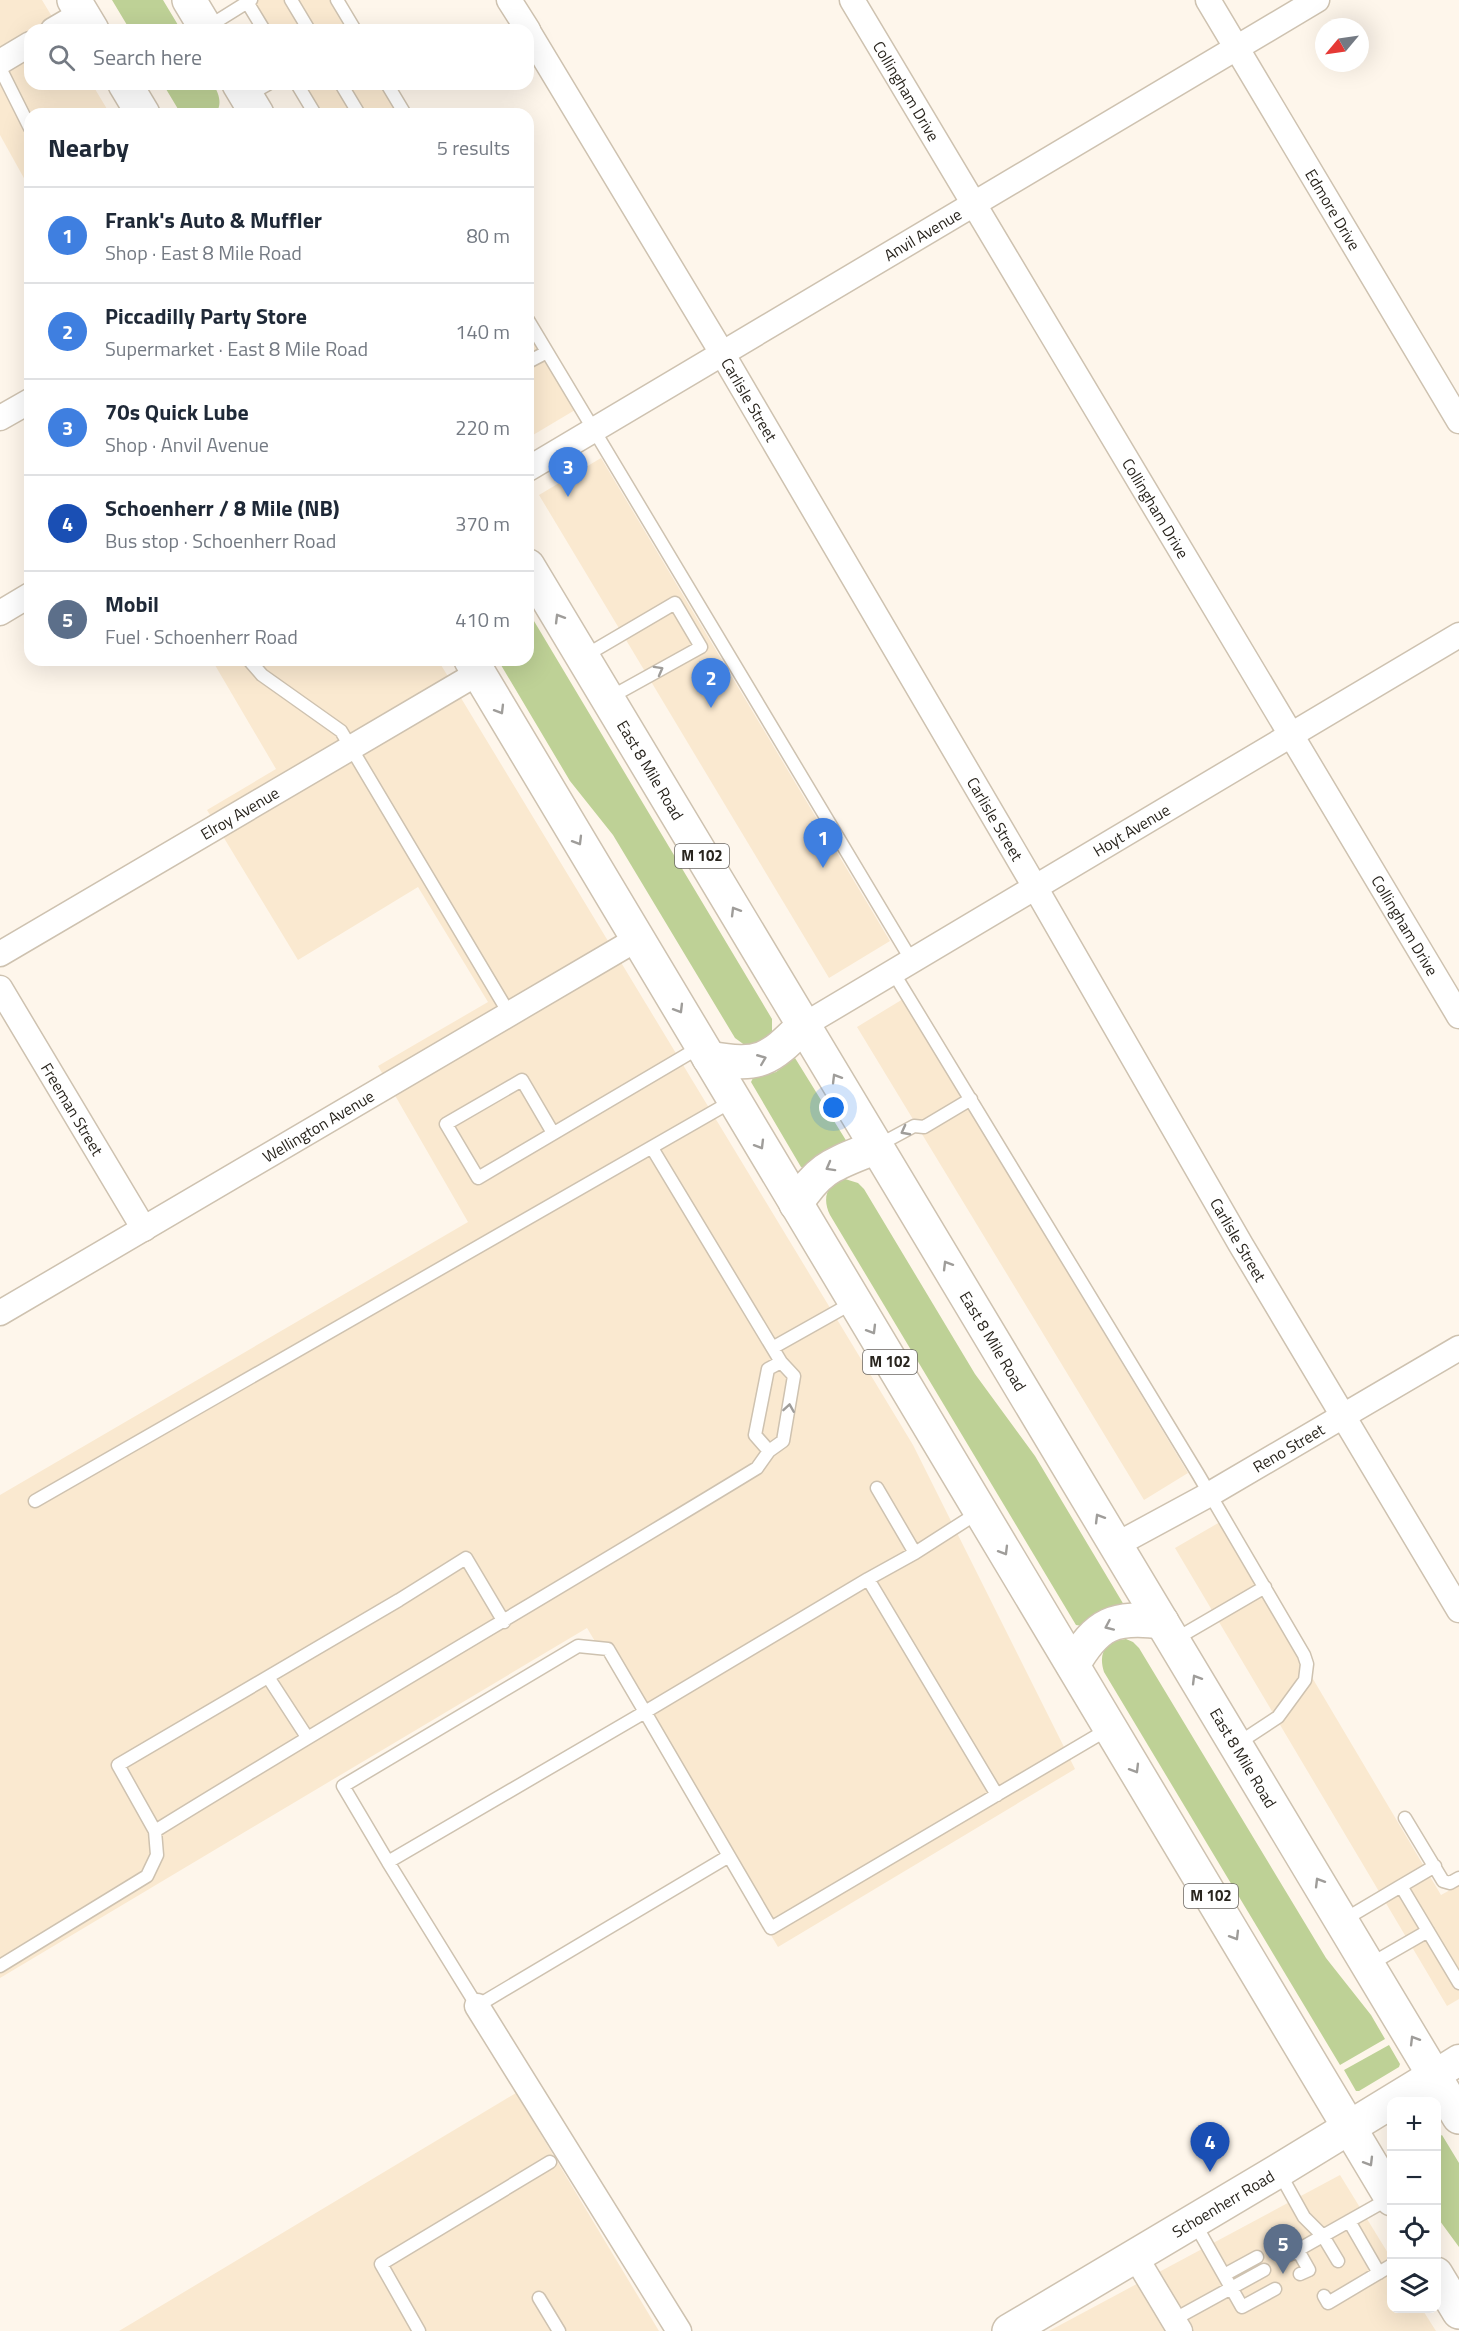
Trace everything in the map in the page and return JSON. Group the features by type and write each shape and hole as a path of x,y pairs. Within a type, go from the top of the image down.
{"main road":[{"path":"189,0 203,24"},
{"path":"129,90 139,108"},
{"name":"East 8 Mile Road","path":"534,576 1341,1921 1368,1965 1447,2068 1459,2117"},
{"name":"M 102","path":"474,667 1387,2191"},
{"path":"705,1052 736,1063 751,1063 762,1060 779,1049 804,1025"},
{"path":"796,1204 823,1170 876,1147"},
{"path":"1073,1665 1090,1637 1109,1625 1137,1619 1168,1631"},
{"name":"Schoenherr Road","path":"1019,2328 1447,2068"},
{"path":"1441,2281 1459,2312"}],"street":[{"name":"Carlisle Street","path":"509,0 524,24"},
{"name":"Collingham Drive","path":"852,0 1459,1016"},
{"name":"Edmore Drive","path":"1208,0 1459,421"},
{"name":"Anvil Avenue","path":"534,464 1317,0"},
{"path":"64,24 83,14"},
{"name":"Carlisle Street","path":"534,40 722,353 1241,1245 1459,1610"},
{"path":"0,62 24,48"},
{"path":"0,418 24,404"},
{"path":"0,613 24,599"},
{"name":"Hoyt Avenue","path":"804,1025 1459,635"},
{"name":"Elroy Avenue","path":"0,954 352,748 474,667"},
{"name":"Wellington Avenue","path":"0,1313 637,939"},
{"name":"Freeman Street","path":"0,988 144,1229"},
{"name":"Reno Street","path":"1116,1545 1210,1494 1459,1348"},
{"path":"477,2006 679,2331"},
{"path":"1135,2256 1176,2325"}],"lane":[{"path":"291,0 305,24"},
{"path":"337,0 351,24"},
{"path":"214,24 249,1 261,24"},
{"path":"0,68 24,116"},
{"path":"301,90 311,108"},
{"path":"345,90 355,108"},
{"path":"390,90 401,108"},
{"path":"534,330 903,966 971,1099 1210,1494 1304,1655 1307,1672 1305,1680 1278,1717 1236,1745"},
{"path":"534,359 547,351"},
{"path":"583,657 675,603 701,647 608,698"},
{"path":"254,666 262,675 341,731 510,1015"},
{"path":"553,1133 522,1080 446,1124 478,1178 553,1133 705,1052"},
{"path":"876,1147 914,1126 924,1127 971,1099"},
{"path":"35,1501 734,1100"},
{"path":"154,1831 757,1468 769,1451 783,1441 794,1376 780,1362 774,1347 698,1227 652,1148"},
{"path":"774,1347 855,1302"},
{"path":"769,1451 755,1435 768,1369 780,1362"},
{"path":"877,1488 915,1553"},
{"path":"388,1862 868,1578 915,1553 980,1512"},
{"path":"0,1966 147,1876 157,1855 154,1831 118,1765 466,1558 504,1622"},
{"path":"868,1578 997,1795"},
{"path":"1168,1631 1265,1587"},
{"path":"729,1856 477,2006 343,1786 578,1646 608,1648 771,1928 1111,1728"},
{"path":"268,1677 308,1737"},
{"path":"1405,1818 1446,1882 1459,1878"},
{"path":"1341,1921 1435,1866"},
{"path":"1401,1886 1459,1983"},
{"path":"1368,1965 1428,1931"},
{"path":"419,2331 381,2264 550,2162"},
{"path":"1278,2171 1304,2217 1323,2236 1338,2261"},
{"path":"1294,2253 1387,2200"},
{"path":"1193,2221 1242,2307 1275,2289"},
{"path":"1348,2221 1378,2273"},
{"path":"1282,2243 1291,2238 1294,2253 1307,2273"},
{"path":"1224,2275 1257,2257"},
{"path":"1324,2296 1328,2303 1352,2285 1387,2268"},
{"path":"1176,2325 1231,2287 1264,2270"},
{"path":"539,2298 559,2331"}],"shaded area":[{"path":"0,0 42,0 56,24 24,24 24,90 96,90 106,108 24,108 24,178 0,135"},
{"path":"244,0 330,0 344,24 258,24"},
{"path":"298,90 384,90 394,108 308,108"},
{"path":"534,342 575,410 534,434"},
{"path":"601,458 890,941 829,978 539,495"},
{"path":"216,666 442,666 913,1445 1075,1769 778,1947 587,1628 0,1978 0,1495 468,1222 378,1066 488,1002 418,887 298,960 207,810 276,769"},
{"path":"903,999 1188,1473 1144,1500 857,1027"},
{"path":"1220,1522 1441,1895 1459,1885 1459,1999 1447,2006 1175,1548"},
{"path":"516,2093 659,2331 119,2331"},
{"path":"1340,2175 1387,2251 1387,2313 1425,2313 1436,2331 1049,2331"}],"green space":[{"path":"112,0 163,0 177,24 126,24"},
{"path":"167,90 217,91 218,108 177,108"},
{"path":"534,621 772,1019 772,1034 765,1042 746,1046 735,1038 613,835 570,781 502,666 534,666"},
{"path":"795,1058 847,1142 820,1154 803,1168 751,1082 753,1078 776,1072"},
{"path":"845,1179 858,1183 864,1189 975,1374 1035,1456 1124,1605 1095,1614 1082,1626 1076,1625 830,1215 826,1203 827,1192 834,1184"},
{"path":"1126,1639 1139,1648 1326,1958 1371,2015 1385,2039 1340,2065 1104,1672 1102,1659 1105,1649 1113,1642"},
{"path":"1389,2045 1400,2064 1399,2067 1356,2091 1344,2070"},
{"path":"1441,2136 1459,2163 1459,2247 1441,2222"}],"place":[{"name":"70s Quick Lube","path":"568,497"},
{"name":"Piccadilly Party Store","path":"711,708"},
{"name":"Frank's Auto & Muffler","path":"823,868"},
{"name":"Schoenherr / 8 Mile (NB)","path":"1210,2172"},
{"name":"Mobil","path":"1283,2274"}]}
